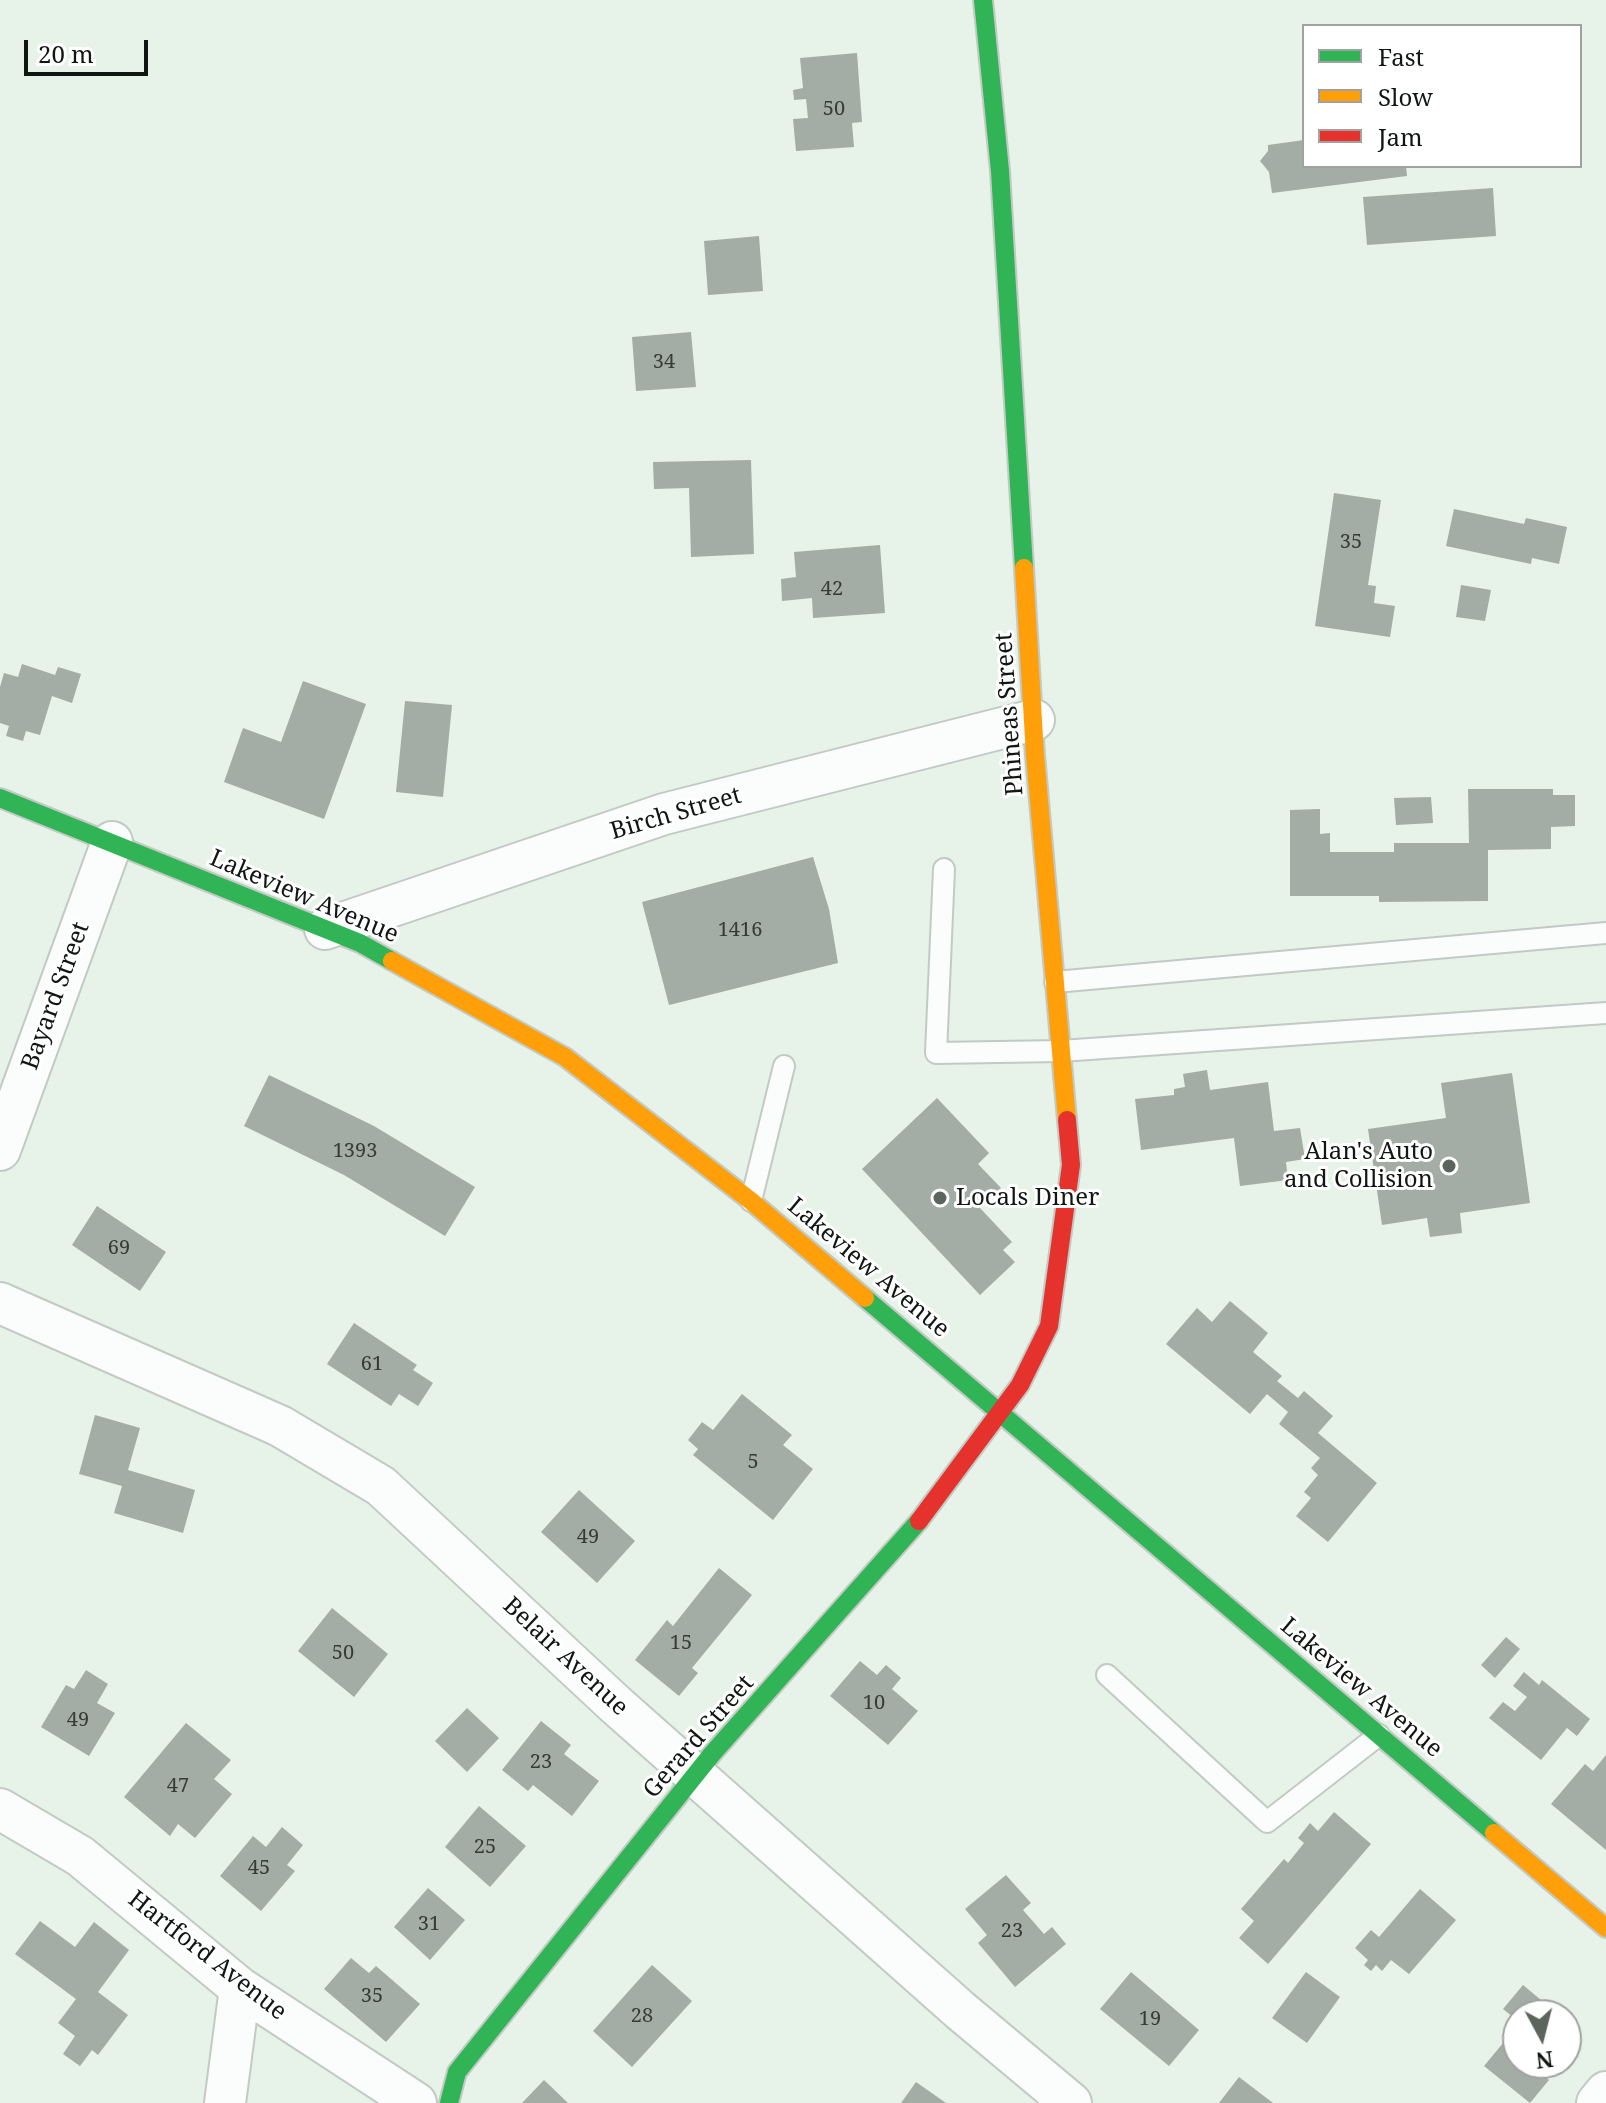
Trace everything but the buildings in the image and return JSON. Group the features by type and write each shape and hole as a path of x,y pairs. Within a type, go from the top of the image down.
{"street":[{"name":"Phineas Street","path":"983,0 1000,171 1034,720 1071,1165 1049,1326 1020,1385 1001,1412"},
{"name":"Birch Street","path":"325,929 664,814 1034,720"},
{"name":"Lakeview Avenue","path":"0,798 360,943 565,1057 751,1201 1606,1928"},
{"name":"Bayard Street","path":"0,1150 112,842"},
{"name":"Belair Avenue","path":"0,1303 280,1426 381,1486 695,1775 961,2011 1071,2103"},
{"name":"Gerard Street","path":"449,2103 457,2072 695,1775 899,1547 1001,1412"},
{"name":"Hartford Avenue","path":"0,1809 80,1856 240,1988 416,2103"},
{"path":"225,2103 240,1988"},
{"path":"1597,2103 1606,2092"}],"lane":[{"path":"944,869 936,1053 1061,1051 1606,1013"},
{"path":"1055,982 1606,933"},
{"path":"751,1201 784,1066"},
{"path":"1107,1675 1267,1822 1379,1735"}],"traffic: fast":[{"path":"983,0 1000,171 1024,568"},
{"path":"0,798 360,943 392,961"},
{"path":"865,1298 1494,1833"},
{"path":"449,2103 457,2072 712,1754 919,1521"}],"traffic: slow":[{"path":"1024,568 1035,755 1067,1120"},
{"path":"392,961 565,1057 751,1201 865,1298"},
{"path":"1494,1833 1606,1928"}],"traffic: jam":[{"path":"919,1521 1020,1385 1049,1326 1071,1165 1067,1120"}],"place":[{"name":"Alan's Auto and Collision","path":"1449,1166"},
{"name":"Locals Diner","path":"940,1198"}]}
